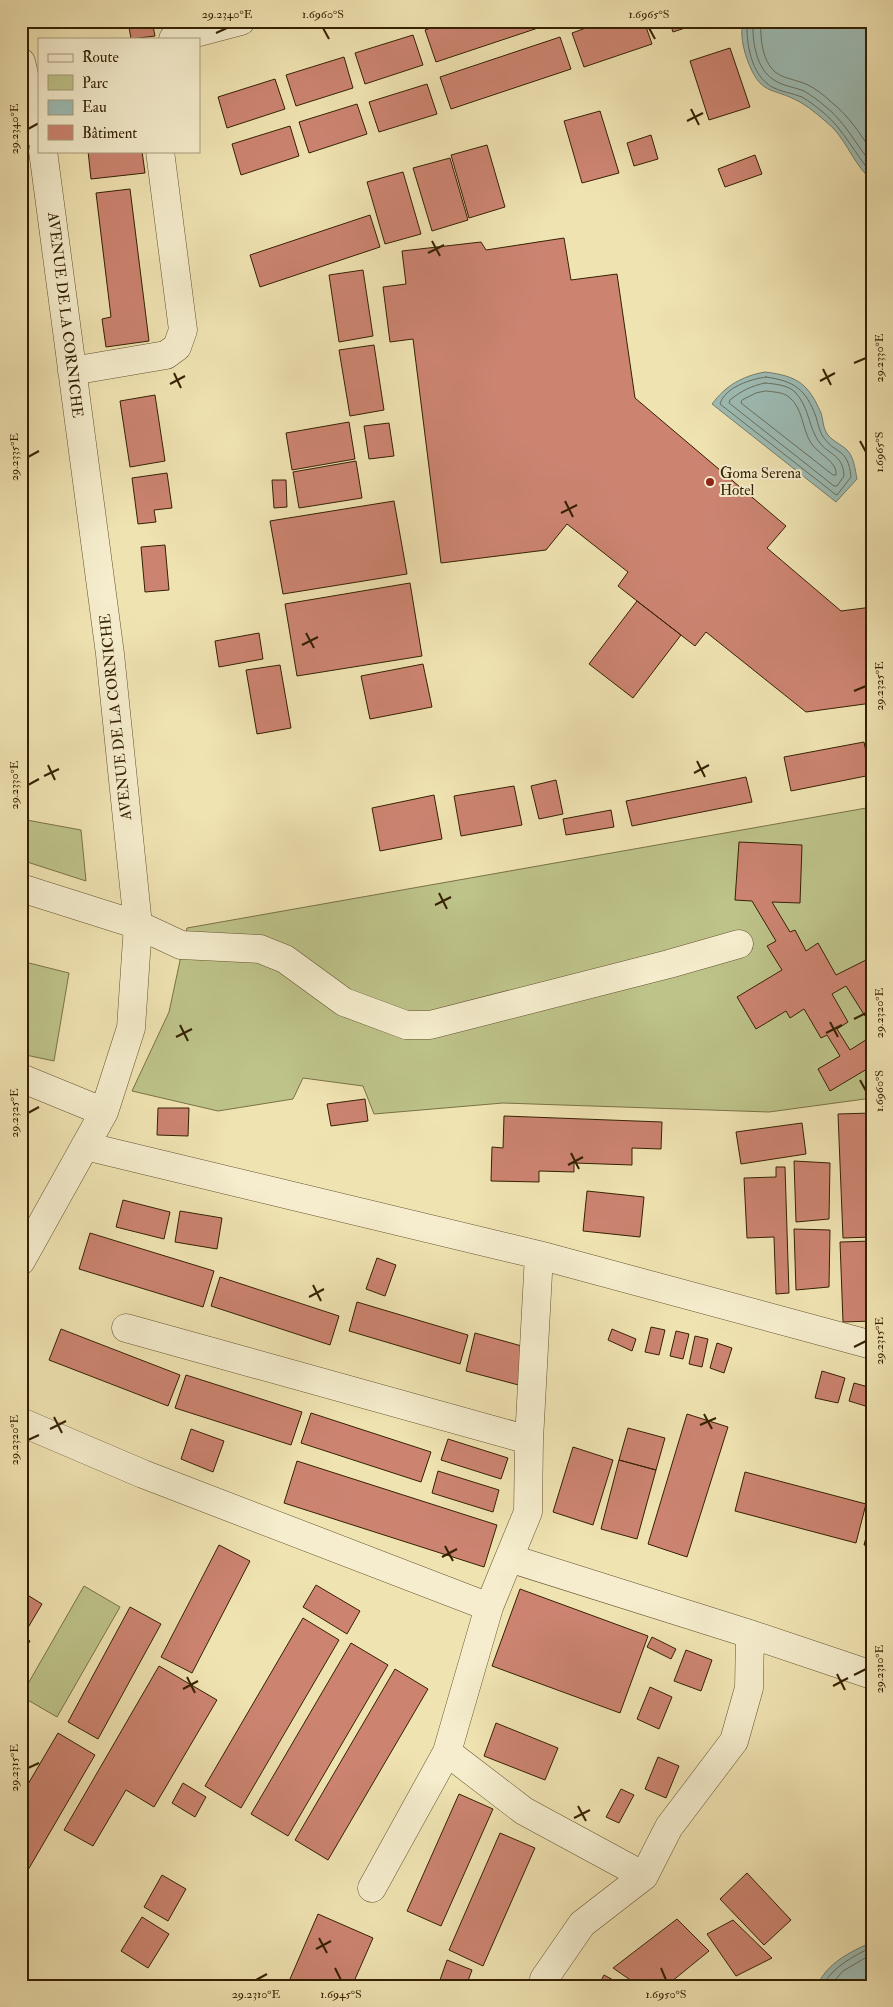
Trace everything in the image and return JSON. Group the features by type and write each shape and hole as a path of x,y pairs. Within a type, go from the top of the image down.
{"street":[{"path":"177,38 241,21"},
{"path":"21,62 38,131"},
{"name":"AVENUE DE LA CORNICHE","path":"21,1261 104,1112 131,1028 138,925 110,654 43,152"},
{"path":"72,371 166,355 177,346 183,330 160,152"},
{"path":"21,888 138,925 181,945 260,949 285,959 344,1002 406,1025 430,1025 739,944"},
{"path":"21,1078 104,1112"},
{"path":"85,1146 539,1255 872,1345"},
{"path":"372,1888 447,1752 489,1607 528,1512 529,1440 539,1255"},
{"path":"126,1328 529,1440"},
{"path":"21,1422 143,1474 489,1607"},
{"path":"509,1558 750,1634 872,1675"},
{"path":"544,1979 582,1924 644,1876 669,1827 734,1741 749,1688 750,1634"},
{"path":"447,1752 524,1811 644,1876"}],"green space":[{"path":"872,807 872,1098 769,1112 503,1103 374,1114 363,1086 303,1078 293,1099 218,1111 132,1091 169,1012 187,928"},
{"path":"21,819 81,830 86,881 21,860"},
{"path":"21,961 69,973 54,1061 21,1054"},
{"path":"84,1586 120,1607 57,1717 21,1696"}],"water":[{"path":"743,21 872,21 872,180 861,168 838,134 825,121 800,102 768,89 757,80 744,50 742,36"},
{"path":"765,372 793,379 806,388 821,413 826,432 830,438 847,450 851,456 857,479 836,502 712,404 717,397 736,382"},
{"path":"872,1942 872,1986 817,1986 821,1978 840,1959"}],"building":[{"path":"128,21 152,21 155,36 131,38"},
{"path":"451,21 556,22 436,62 425,30"},
{"path":"605,21 644,21 652,44 584,67 572,33"},
{"path":"669,21 706,21 673,32"},
{"path":"413,35 423,65 365,84 355,53"},
{"path":"560,37 571,69 451,109 440,77"},
{"path":"730,48 750,107 709,120 690,61"},
{"path":"344,57 353,88 296,106 286,75"},
{"path":"275,79 285,109 227,128 218,97"},
{"path":"427,84 437,114 379,132 369,102"},
{"path":"357,104 367,134 309,153 299,122"},
{"path":"600,111 619,173 582,183 564,121"},
{"path":"290,126 299,156 241,175 232,144"},
{"path":"651,135 658,159 634,166 627,143"},
{"path":"487,145 505,207 469,218 451,155"},
{"path":"88,152 142,152 145,173 91,179"},
{"path":"755,155 762,174 725,187 718,169"},
{"path":"450,158 468,220 432,231 413,168"},
{"path":"403,172 421,234 385,244 367,182"},
{"path":"130,189 149,341 106,347 102,319 111,317 96,193"},
{"path":"370,215 380,247 260,287 250,255"},
{"path":"564,238 571,280 617,274 635,398 786,526 767,548 841,611 872,607 872,703 806,712 706,632 695,646 637,601 618,586 628,572 567,524 546,550 441,563 413,339 390,342 383,287 406,284 402,251 481,242 486,250"},
{"path":"363,270 373,336 339,342 329,275"},
{"path":"374,345 384,410 350,416 339,350"},
{"path":"155,395 165,461 130,467 120,401"},
{"path":"349,422 355,459 292,470 286,433"},
{"path":"389,423 394,456 369,459 364,426"},
{"path":"356,461 362,498 299,508 293,472"},
{"path":"167,473 172,508 154,510 156,522 138,524 132,478"},
{"path":"272,480 286,480 287,507 274,508"},
{"path":"394,501 407,574 283,594 270,521"},
{"path":"165,545 169,590 145,592 141,547"},
{"path":"410,583 422,656 297,676 285,604"},
{"path":"637,601 681,635 633,698 589,664"},
{"path":"259,633 263,659 219,667 215,641"},
{"path":"423,664 432,707 370,719 361,676"},
{"path":"280,665 291,728 257,734 246,670"},
{"path":"864,742 871,775 791,791 784,757"},
{"path":"746,777 752,802 632,826 626,801"},
{"path":"556,780 563,814 539,819 531,786"},
{"path":"514,786 522,825 461,836 454,796"},
{"path":"434,795 442,839 380,851 372,808"},
{"path":"611,810 614,827 566,835 563,819"},
{"path":"739,842 802,845 800,903 772,902 790,932 795,930 806,951 818,943 836,975 872,957 872,1012 865,1016 846,986 832,994 848,1022 837,1029 850,1050 872,1036 872,1066 830,1091 818,1069 840,1056 827,1035 821,1038 804,1009 790,1018 786,1011 756,1029 737,997 782,970 767,946 776,941 752,901 735,900"},
{"path":"365,1099 368,1121 331,1126 327,1104"},
{"path":"158,1108 189,1108 188,1136 157,1135"},
{"path":"871,1113 872,1237 843,1238 838,1114"},
{"path":"504,1116 662,1122 661,1149 632,1148 632,1165 574,1163 574,1172 539,1171 539,1182 491,1181 492,1147 503,1148"},
{"path":"802,1123 806,1154 741,1164 736,1132"},
{"path":"794,1161 830,1163 829,1219 796,1222"},
{"path":"776,1167 785,1167 789,1293 776,1294 774,1237 747,1238 744,1178 776,1177"},
{"path":"587,1191 644,1197 640,1237 583,1231"},
{"path":"123,1200 170,1212 164,1239 116,1227"},
{"path":"180,1211 222,1218 217,1249 175,1242"},
{"path":"794,1229 830,1230 829,1287 796,1290"},
{"path":"90,1233 214,1271 203,1307 79,1269"},
{"path":"872,1241 872,1321 843,1322 840,1242"},
{"path":"377,1258 396,1265 385,1296 366,1289"},
{"path":"220,1277 339,1316 330,1345 211,1306"},
{"path":"357,1302 468,1335 460,1364 349,1331"},
{"path":"651,1327 665,1330 659,1355 645,1352"},
{"path":"61,1329 180,1375 168,1406 49,1360"},
{"path":"612,1329 636,1339 632,1351 608,1340"},
{"path":"676,1331 689,1334 683,1359 670,1356"},
{"path":"475,1333 536,1350 526,1387 466,1371"},
{"path":"695,1336 708,1339 702,1367 689,1364"},
{"path":"717,1343 732,1348 724,1373 710,1368"},
{"path":"822,1371 845,1378 838,1403 815,1398"},
{"path":"186,1375 302,1412 291,1445 175,1408"},
{"path":"854,1383 872,1388 872,1408 849,1401"},
{"path":"311,1413 431,1452 421,1482 301,1443"},
{"path":"687,1414 728,1427 687,1557 648,1544"},
{"path":"628,1428 665,1438 656,1470 619,1460"},
{"path":"191,1429 224,1441 213,1472 181,1459"},
{"path":"448,1439 508,1458 501,1479 441,1460"},
{"path":"573,1447 613,1460 593,1525 553,1512"},
{"path":"619,1460 656,1470 637,1539 601,1529"},
{"path":"297,1461 497,1525 484,1567 284,1503"},
{"path":"438,1471 499,1490 493,1512 432,1493"},
{"path":"745,1472 866,1504 856,1543 735,1511"},
{"path":"872,1515 872,1547 864,1545"},
{"path":"219,1545 250,1561 192,1673 161,1657"},
{"path":"316,1585 360,1611 347,1634 303,1607"},
{"path":"520,1589 648,1636 620,1713 492,1666"},
{"path":"21,1591 42,1604 26,1631 21,1628"},
{"path":"130,1607 161,1624 98,1739 68,1722"},
{"path":"303,1618 339,1640 241,1808 205,1786"},
{"path":"21,1636 30,1641 21,1656"},
{"path":"652,1637 676,1649 671,1659 647,1647"},
{"path":"351,1643 388,1665 288,1836 251,1814"},
{"path":"686,1650 712,1660 701,1691 674,1681"},
{"path":"159,1666 217,1700 154,1807 126,1790 93,1846 64,1830"},
{"path":"395,1669 428,1689 328,1860 295,1840"},
{"path":"650,1687 672,1697 659,1729 637,1719"},
{"path":"496,1723 558,1748 545,1780 484,1756"},
{"path":"58,1733 95,1755 21,1882 21,1796"},
{"path":"658,1757 679,1766 666,1798 645,1789"},
{"path":"183,1783 206,1797 195,1817 172,1803"},
{"path":"621,1789 634,1795 619,1823 606,1817"},
{"path":"459,1794 493,1809 441,1926 407,1911"},
{"path":"500,1833 535,1848 483,1966 449,1950"},
{"path":"747,1873 791,1920 764,1945 720,1899"},
{"path":"162,1875 186,1889 168,1921 144,1907"},
{"path":"318,1914 373,1938 352,1986 287,1986"},
{"path":"142,1917 169,1934 148,1968 121,1951"},
{"path":"677,1919 709,1951 666,1986 639,1986 613,1968"},
{"path":"733,1920 772,1958 736,1976 707,1934"},
{"path":"447,1960 472,1970 466,1986 454,1986 440,1980"},
{"path":"604,1975 624,1986 598,1986"}],"place":[{"name":"Goma Serena Hotel","path":"710,482"}]}
